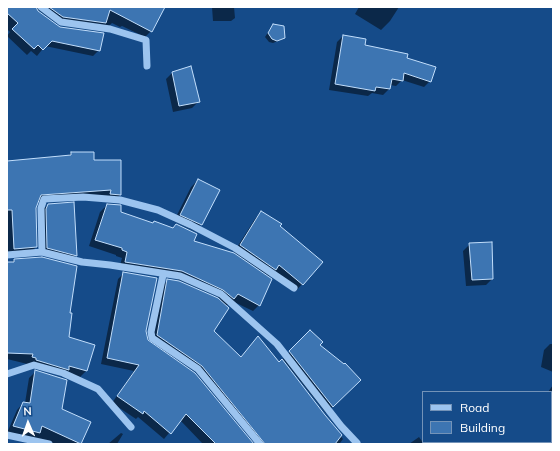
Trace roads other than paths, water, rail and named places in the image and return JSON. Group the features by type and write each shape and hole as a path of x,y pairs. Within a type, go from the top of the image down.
{"street":[{"path":"41,7 62,22 110,30 146,40 147,66"},
{"path":"42,252 41,208 44,200 83,198 120,200 158,210 191,225 235,248 294,288"},
{"path":"7,254 42,252 82,262 110,265 163,275 180,276 221,294 277,344 341,426 357,443 356,444"},
{"path":"163,275 151,332 152,338 198,369 260,444"},
{"path":"7,374 34,365 63,373 98,389 131,427"},
{"path":"7,434 49,444"}]}
